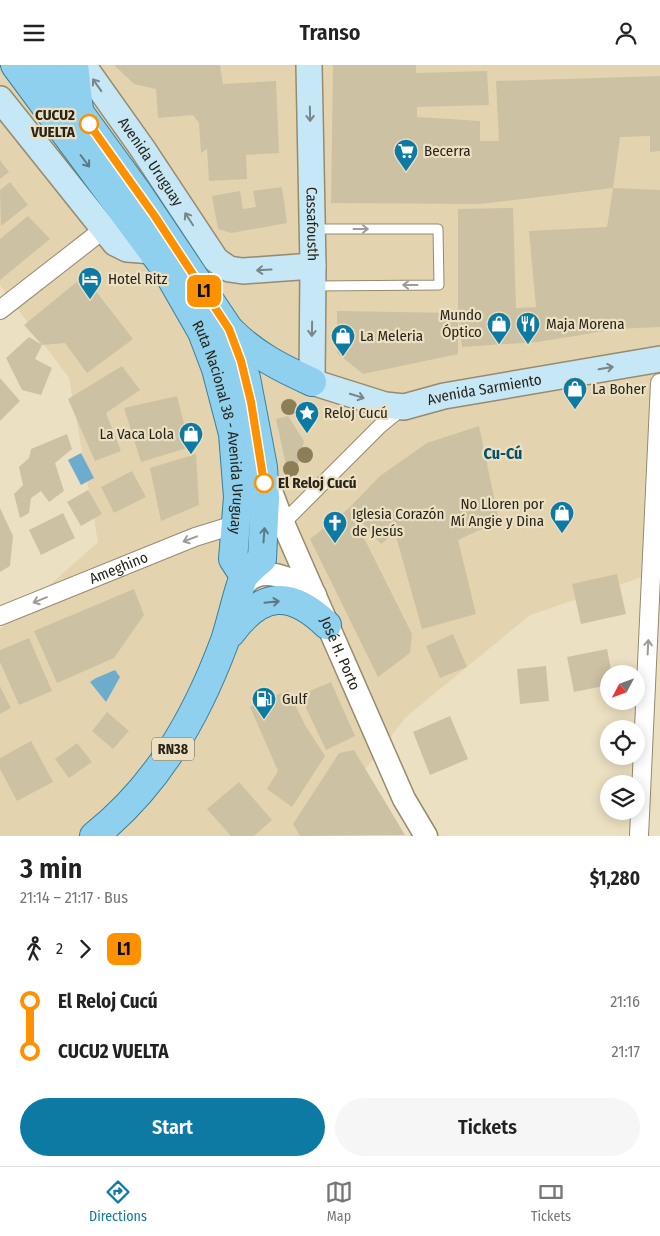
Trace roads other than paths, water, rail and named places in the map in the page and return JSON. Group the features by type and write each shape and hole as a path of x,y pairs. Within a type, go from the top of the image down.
{"main road":[{"name":"Ruta Nacional 38 - Avenida Uruguay","path":"15,65 160,261 202,332 233,434 237,468 237,524 234,559 242,585"},
{"name":"Ruta Nacional 38 - Avenida Uruguay","path":"44,65 79,110 157,220 229,329 246,378 263,467 265,498 262,559 242,585"},
{"path":"74,65 79,110"},
{"name":"Avenida Uruguay","path":"83,65 216,260 229,269 313,276"},
{"name":"Cassafousth","path":"309,65 313,276 312,381"},
{"path":"0,99 115,243 160,261 206,313 229,329 250,350 267,361 312,381"},
{"name":"Avenida Sarmiento","path":"312,381 385,405 404,407 444,396 660,359"},
{"path":"256,430 257,407 265,388 272,384 288,381 312,381"},
{"name":"RN38","path":"94,836 142,791 170,755 191,719 224,643 242,585"},
{"path":"224,643 247,613 256,605 269,601 290,602 303,606 315,613 327,625"}],"street":[{"path":"0,310 104,229"},
{"path":"639,836 660,383"},
{"path":"283,523 380,426 404,407"},
{"name":"José H. Porto","path":"263,467 283,523 327,625 404,799 426,836"},
{"name":"Ameghino","path":"0,616 195,537 237,524"},
{"path":"242,585 258,574 285,577 298,582 314,595"}],"lane":[{"path":"312,229 438,229 439,285 313,276"}],"water":[{"path":"81,453 94,478 81,485 68,460"},
{"path":"115,670 120,677 106,702 90,682"}],"place":[{"name":"CUCU2 VUELTA","path":"89,124"},
{"name":"Becerra","path":"406,172"},
{"name":"Hotel Ritz","path":"90,300"},
{"name":"Mundo Óptico","path":"499,345"},
{"name":"Maja Morena","path":"528,345"},
{"name":"La Meleria","path":"343,357"},
{"name":"La Boher","path":"575,410"},
{"name":"Reloj Cucú","path":"307,434"},
{"name":"La Vaca Lola","path":"191,455"},
{"name":"El Reloj Cucú","path":"264,483"},
{"name":"No Lloren por Mí Angie y Dina","path":"562,534"},
{"name":"Iglesia Corazón de Jesús","path":"335,544"},
{"name":"Gulf","path":"264,720"}],"district":[{"name":"Cu-Cú","path":"503,453"}]}
